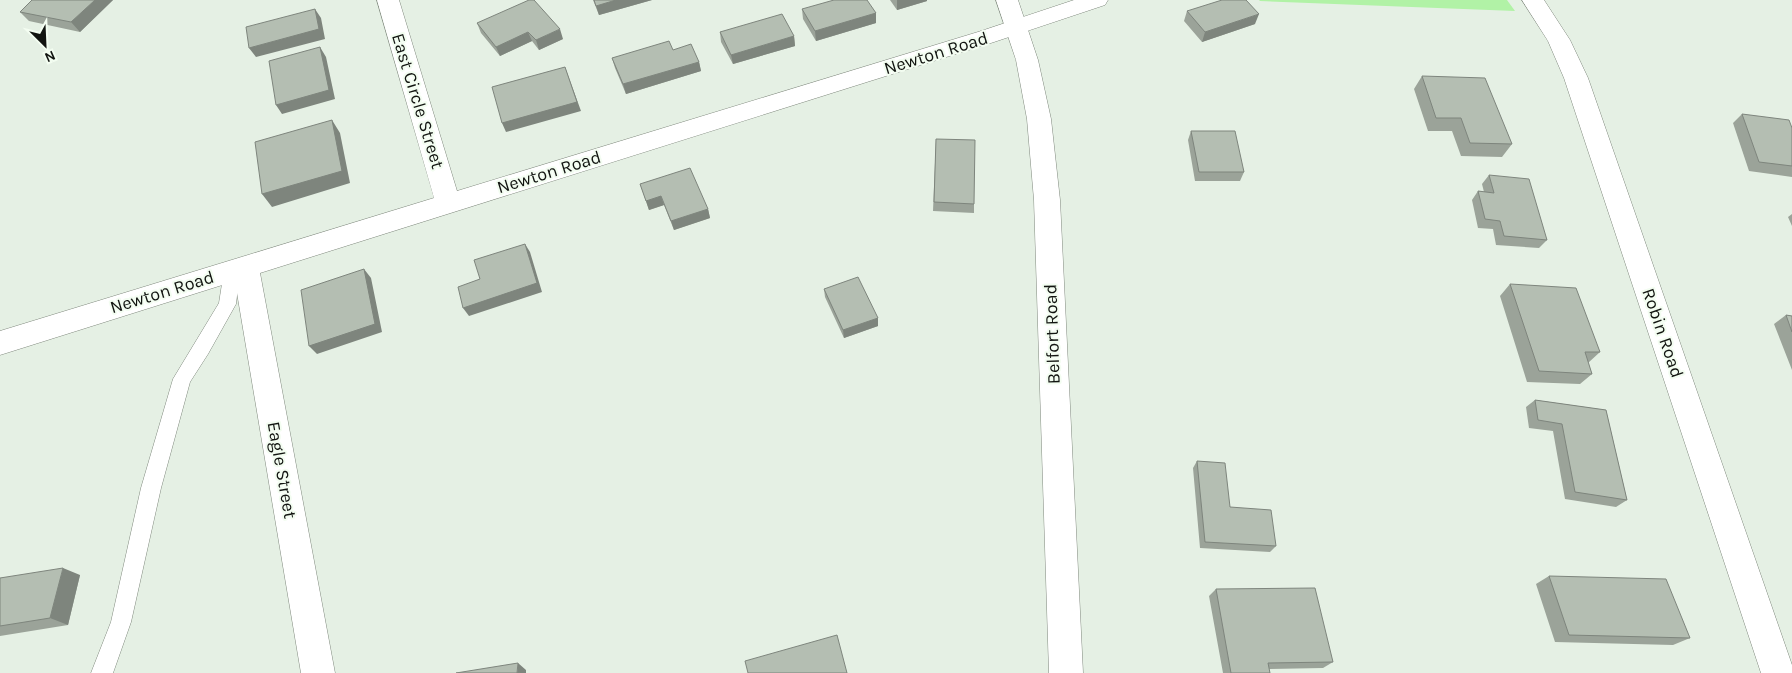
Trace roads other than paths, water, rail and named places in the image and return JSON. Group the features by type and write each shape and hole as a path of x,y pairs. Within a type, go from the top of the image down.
{"street":[{"name":"Belfort Road","path":"1007,0 1027,60 1039,119 1047,200 1066,673"},
{"name":"Newton Road","path":"0,343 1097,0"},
{"name":"Robin Road","path":"1533,0 1559,40 1576,78 1778,673"},
{"name":"East Circle Street","path":"391,1 448,203"},
{"name":"Eagle Street","path":"239,269 318,673"}],"lane":[{"path":"102,673 121,622 151,488 182,379 202,349 227,304 239,269"}]}
